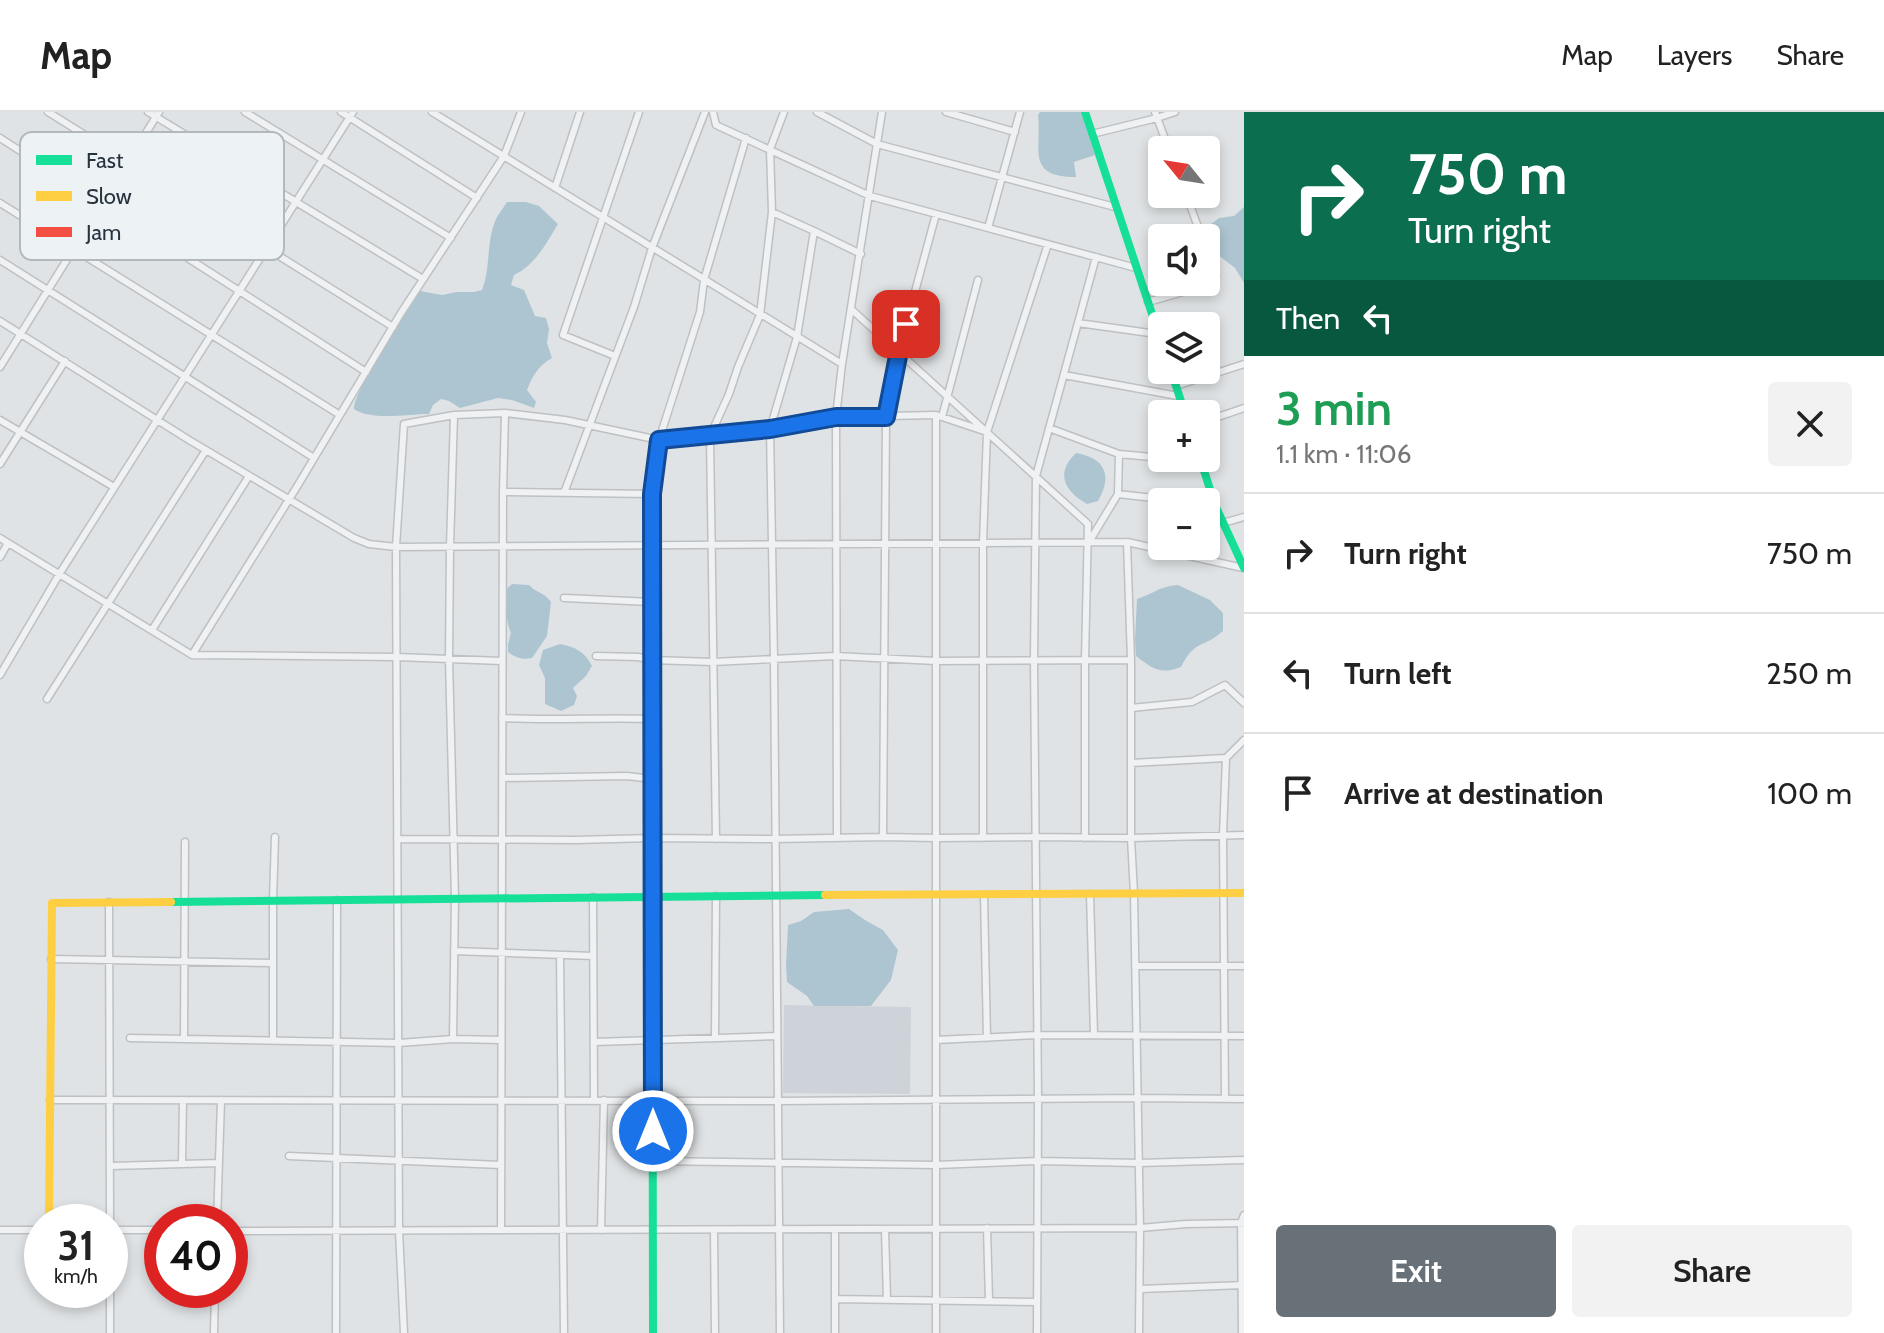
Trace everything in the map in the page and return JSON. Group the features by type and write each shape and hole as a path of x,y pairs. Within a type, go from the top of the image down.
{"main road":[{"path":"1085,112 1151,312"},
{"path":"1176,386 1180,400"},
{"path":"653,1333 652,494 659,440"},
{"path":"1220,518 1244,568"},
{"path":"49,1204 52,903 1244,893"}],"street":[{"path":"48,112 80,132"},
{"path":"148,112 157,114 185,132"},
{"path":"245,112 278,132"},
{"path":"341,112 351,115 477,198"},
{"path":"432,112 842,364"},
{"path":"192,655 423,279 504,156 521,112"},
{"path":"555,188 580,112"},
{"path":"615,356 563,335 639,112"},
{"path":"564,493 634,307 652,248 705,112"},
{"path":"713,112 716,125 870,196 1136,268"},
{"path":"716,839 710,436 760,315 772,212 770,149 784,112"},
{"path":"817,112 877,144 1115,207"},
{"path":"837,838 836,417 882,112"},
{"path":"946,112 964,114 1015,132"},
{"path":"988,228 1020,112"},
{"path":"1092,134 1175,112"},
{"path":"146,132 157,114"},
{"path":"284,220 351,115"},
{"path":"1156,115 1164,136"},
{"path":"284,136 451,238"},
{"path":"0,138 20,151"},
{"path":"659,440 700,312 704,280 746,138"},
{"path":"284,194 423,279"},
{"path":"0,203 20,216"},
{"path":"772,212 861,254"},
{"path":"883,837 886,417 899,351 936,214"},
{"path":"780,1333 770,429 797,337 814,231"},
{"path":"983,838 983,543 987,432 1048,244"},
{"path":"1037,1333 1036,476 1096,257"},
{"path":"284,259 393,327"},
{"path":"0,260 314,458"},
{"path":"0,367 66,260"},
{"path":"91,260 340,415"},
{"path":"190,260 366,372"},
{"path":"0,675 60,573 258,260"},
{"path":"936,1333 936,543 939,416 978,280"},
{"path":"1148,302 1169,296"},
{"path":"851,309 1088,524 1085,838"},
{"path":"0,321 249,476 369,544 450,547 1127,542 1244,568"},
{"path":"1078,323 1148,333"},
{"path":"0,464 65,361"},
{"path":"1176,386 1244,364"},
{"path":"1064,375 1179,396"},
{"path":"1220,416 1244,408"},
{"path":"404,1333 398,1160 396,547 404,424 454,415 505,413 565,420 659,440 770,429 836,417 939,416 987,432"},
{"path":"501,1230 505,413"},
{"path":"453,1039 455,898 449,659 454,415"},
{"path":"0,420 114,487"},
{"path":"1049,428 1119,454 1148,457"},
{"path":"47,699 206,450"},
{"path":"1089,542 1118,494 1119,454"},
{"path":"152,630 249,476"},
{"path":"503,492 652,494"},
{"path":"1118,494 1148,497"},
{"path":"1223,523 1244,517"},
{"path":"0,538 192,655 502,661"},
{"path":"1127,542 1140,1228 1139,1333"},
{"path":"0,557 8,543"},
{"path":"564,598 652,602"},
{"path":"596,656 713,662 836,656 936,661 1131,660"},
{"path":"1131,708 1192,702 1225,685 1244,703"},
{"path":"502,718 652,719"},
{"path":"1131,763 1226,758 1244,740"},
{"path":"1225,1099 1223,835 1226,758"},
{"path":"502,778 627,776 652,779"},
{"path":"397,839 1131,838 1244,835"},
{"path":"273,1040 275,837"},
{"path":"184,1038 185,842"},
{"path":"1090,894 1094,1035"},
{"path":"984,895 987,1038"},
{"path":"715,1038 716,896"},
{"path":"593,897 594,1100"},
{"path":"336,1333 337,900"},
{"path":"109,902 110,1204"},
{"path":"454,951 593,956"},
{"path":"560,955 564,1333"},
{"path":"51,959 273,963"},
{"path":"1135,966 1244,966"},
{"path":"936,1040 1037,1035 1244,1036"},
{"path":"594,1042 777,1036"},
{"path":"130,1038 399,1043 453,1039 501,1040"},
{"path":"50,1100 1244,1099"},
{"path":"182,1163 183,1100"},
{"path":"218,1204 221,1100"},
{"path":"601,1230 604,1100"},
{"path":"289,1156 501,1165"},
{"path":"653,1161 936,1165 1244,1160"},
{"path":"110,1166 219,1163"},
{"path":"1242,1333 1244,1215"},
{"path":"248,1231 1140,1228 1243,1223"},
{"path":"987,1228 989,1301"},
{"path":"835,1229 835,1333"},
{"path":"885,1229 887,1300"},
{"path":"0,1230 24,1230"},
{"path":"714,1230 715,1333"},
{"path":"1140,1289 1242,1285"},
{"path":"835,1299 1037,1302"},
{"path":"110,1308 110,1333"},
{"path":"214,1333 215,1308"}],"shaded area":[{"path":"784,1005 911,1007 910,1094 783,1093"}],"water":[{"path":"1040,112 1081,112 1095,155 1074,162 1076,177 1049,172 1039,159"},
{"path":"507,202 539,206 558,224 534,260 514,275 511,285 524,290 535,316 546,318 549,329 547,343 552,358 536,371 527,390 536,402 534,408 498,398 460,408 441,399 433,405 429,414 380,416 354,409 371,369 420,291 442,295 482,290 493,227"},
{"path":"1244,207 1244,283 1235,268 1220,256 1220,224 1211,224 1219,218 1234,216"},
{"path":"1076,453 1094,459 1104,469 1105,483 1098,501 1087,504 1073,493 1065,481 1066,468"},
{"path":"512,584 529,585 551,602 547,636 532,658 519,658 508,652 511,633 505,599 507,589"},
{"path":"1178,585 1210,600 1223,613 1223,631 1191,652 1181,667 1157,669 1136,656 1137,599"},
{"path":"560,644 579,651 592,666 573,688 577,696 574,705 561,711 545,704 545,678 539,665 543,650"},
{"path":"849,909 883,930 898,950 891,980 871,1006 814,1006 807,996 787,982 788,925 814,912"}],"traffic: fast":[{"path":"1085,112 1151,312"},
{"path":"1175,384 1181,400"},
{"path":"1204,472 1215,505 1244,568"},
{"path":"652,673 653,1333"},
{"path":"171,902 825,895"}],"traffic: slow":[{"path":"825,895 1244,893"},
{"path":"49,1204 52,903 171,902"}],"traffic: jam":[{"path":"652,673 652,494 659,440"}],"route":[{"path":"653,1131 652,494 659,440 770,429 836,417 886,417 906,324"}]}
